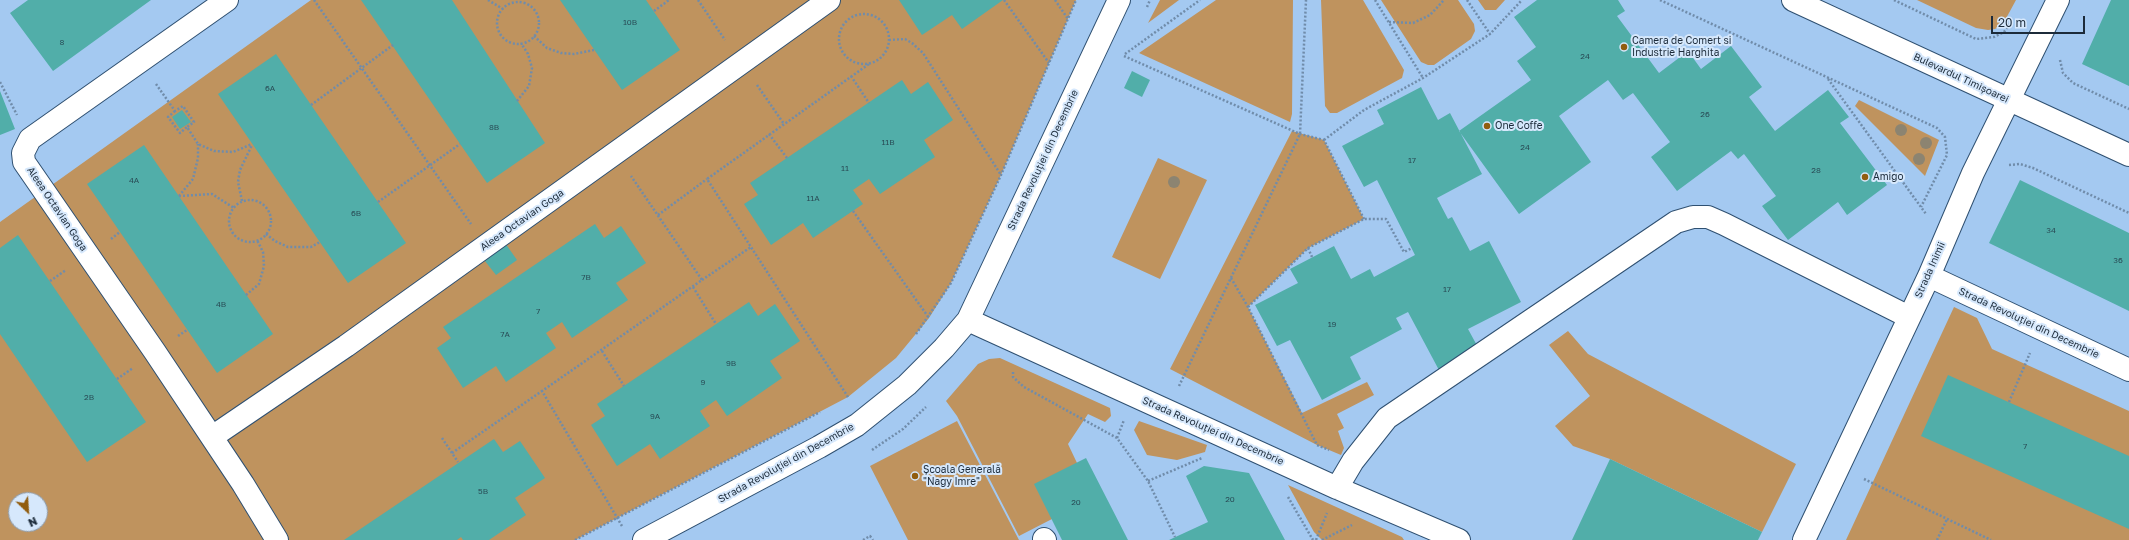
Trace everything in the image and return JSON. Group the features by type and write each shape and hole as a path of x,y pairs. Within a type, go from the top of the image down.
{"street":[{"path":"30,139 227,0"},
{"name":"Aleea Octavian Goga","path":"212,437 346,346 615,155 829,0"},
{"name":"Strada Revoluției din Decembrie","path":"644,540 819,447 857,425 907,385 968,320 1119,0"},
{"name":"Bulevardul Timișoarei","path":"1793,0 2129,155"},
{"name":"Strada Inimii","path":"1804,540 1929,276 1973,172 2058,0"},
{"name":"Aleea Octavian Goga","path":"30,139 23,153 24,162 212,437 277,540"},
{"path":"1337,488 1353,461 1387,418 1676,222 1693,217 1708,217 1909,317"},
{"name":"Strada Revoluției din Decembrie","path":"1929,276 2129,370"},
{"name":"Strada Revoluției din Decembrie","path":"968,320 1337,488 1459,540"}],"path":[{"path":"314,0 486,246"},
{"path":"488,0 503,9"},
{"path":"654,11 669,0"},
{"path":"698,0 784,124"},
{"path":"1004,0 1049,64"},
{"path":"1055,0 1068,18"},
{"path":"911,340 929,318 951,283 1001,175 1076,0"},
{"path":"1200,0 1123,56 1300,134 1324,140 1364,219"},
{"path":"1167,411 1300,134 1306,0"},
{"path":"1375,0 1423,78"},
{"path":"1388,22 1413,22 1430,15 1444,0"},
{"path":"1467,0 1490,34"},
{"path":"1324,140 1364,110 1423,78 1490,34 1522,0"},
{"path":"1660,0 1827,79 1937,128 1945,137 1948,149 1945,161 1921,208"},
{"path":"1894,0 1976,39 1994,37 2004,32 2012,22"},
{"path":"513,1 527,4 537,14 539,27 534,36 521,43 512,43 501,35 497,22 498,16 503,9 513,1"},
{"path":"658,215 769,134 885,53 889,40 885,26 880,19 872,15 856,15 843,25 838,39 843,53 852,61 869,64"},
{"path":"534,36 547,48 561,53 574,54 594,50"},
{"path":"889,40 905,39 912,43 922,53 1001,175"},
{"path":"517,101 528,86 532,68 528,54 521,43"},
{"path":"312,105 393,45"},
{"path":"2060,58 2063,73 2073,83 2129,109"},
{"path":"140,62 175,111"},
{"path":"851,76 869,103"},
{"path":"1827,79 1921,208 1945,238"},
{"path":"0,82 30,139"},
{"path":"183,106 194,122 180,132 168,117 175,111 183,106"},
{"path":"187,127 198,144 198,158 193,178 179,196 212,194 234,208"},
{"path":"769,134 787,158"},
{"path":"198,144 214,151 233,152 252,144 240,170 238,182 242,201"},
{"path":"378,202 460,144"},
{"path":"615,155 702,280"},
{"path":"2005,166 2020,164 2034,168 2129,214"},
{"path":"707,179 848,397"},
{"path":"252,200 265,206 271,219 271,226 266,234 257,240 244,241 233,233 229,220 234,208 242,201 252,200"},
{"path":"853,211 929,318"},
{"path":"1248,307 1308,248 1364,219 1386,219 1404,252 1412,248"},
{"path":"266,234 275,241 288,247 311,247 320,242"},
{"path":"246,295 259,284 264,266 263,252 257,240"},
{"path":"452,453 602,351 750,247"},
{"path":"1308,248 1312,256"},
{"path":"1231,278 1248,307 1317,445 1353,461"},
{"path":"693,287 716,324"},
{"path":"2009,402 2041,329"},
{"path":"1022,344 1014,364 1012,377 1024,387 1117,438 1148,481 1175,537"},
{"path":"602,351 624,386"},
{"path":"542,392 624,529"},
{"path":"841,401 854,393"},
{"path":"575,540 827,408"},
{"path":"442,438 458,462"},
{"path":"1148,481 1203,458"},
{"path":"1838,466 1992,540"},
{"path":"1937,540 1947,519"},
{"path":"864,540 870,536 873,540"}],"shaded area":[{"path":"311,0 1076,0 1001,175 951,283 929,318 896,358 848,397 575,540 0,540 0,222"},
{"path":"1160,0 1179,0 1148,23"},
{"path":"1216,0 1293,0 1292,114 1290,122 1139,53"},
{"path":"1321,0 1363,0 1404,70 1402,78 1337,113 1330,113 1325,106"},
{"path":"1381,0 1458,0 1474,24 1475,31 1471,39 1434,65 1428,65 1421,62"},
{"path":"1478,0 1505,0 1496,10 1485,10"},
{"path":"1917,0 2016,0 2003,24 1995,29 1988,30 1976,28"},
{"path":"1859,100 1939,140 1925,176 1855,106"},
{"path":"1292,131 1324,140 1364,219 1308,248 1248,307 1302,413 1367,382 1374,395 1337,414 1344,428 1338,431 1344,448 1341,455 1317,445 1170,369"},
{"path":"1158,158 1207,180 1160,279 1112,257"},
{"path":"1954,307 1977,318 1992,349 2129,411 2129,540 1846,540"},
{"path":"1568,331 1588,354 1796,464 1762,532 1610,459 1573,446 1555,426 1590,396 1549,345"},
{"path":"1000,358 1110,408 1111,416 1105,422 1088,414 1068,444 1077,463 1052,519 1019,536 957,416 946,401 978,364 989,359"},
{"path":"957,421 1019,540 908,540 870,466"},
{"path":"1139,421 1207,445 1205,452 1177,460 1147,455 1134,430"},
{"path":"1288,485 1402,537 1404,540 1322,540 1314,532"}],"building":[{"path":"28,0 151,0 53,71 10,13"},
{"path":"361,0 452,0 545,143 487,183"},
{"path":"560,0 646,0 680,50 622,90"},
{"path":"899,0 1003,0 962,29 952,15 922,35"},
{"path":"1537,0 1618,0 1625,11 1617,16 1659,73 1688,51 1701,69 1731,46 1762,87 1749,97 1775,131 1828,90 1849,117 1840,123 1887,185 1847,215 1838,202 1788,240 1762,206 1776,196 1744,154 1738,159 1731,151 1677,191 1651,157 1670,142 1633,93 1623,100 1608,80 1559,116 1591,162 1519,214 1459,131 1531,80 1517,61 1536,47 1514,17"},
{"path":"2111,0 2129,0 2129,86 2082,64"},
{"path":"276,54 406,243 348,283 218,94"},
{"path":"1132,71 1150,80 1142,97 1124,88"},
{"path":"902,80 911,94 928,82 953,120 924,140 935,157 880,194 869,179 853,190 863,204 813,238 803,223 771,245 744,204 758,195 750,183"},
{"path":"1421,87 1438,120 1450,113 1482,174 1437,198 1448,219 1452,217 1470,251 1489,241 1521,302 1468,329 1480,351 1440,372 1408,312 1396,318 1402,329 1350,357 1361,379 1322,400 1290,340 1277,346 1255,305 1298,283 1290,269 1334,246 1351,279 1370,269 1374,277 1415,255 1377,180 1364,187 1342,146 1384,124 1377,110"},
{"path":"0,91 15,129 0,135"},
{"path":"182,110 191,122 180,129 172,117"},
{"path":"144,145 273,334 217,373 87,184"},
{"path":"2020,180 2129,233 2129,311 1989,243"},
{"path":"595,224 604,238 621,226 646,263 616,283 628,300 572,338 562,322 546,333 556,348 506,382 496,366 463,388 437,348 451,338 443,327"},
{"path":"18,235 146,422 87,462 0,334 0,248"},
{"path":"503,240 517,260 496,275 481,256"},
{"path":"749,302 758,316 775,304 800,341 770,361 782,378 727,416 716,400 700,411 710,426 660,459 650,444 617,466 591,425 605,416 597,404"},
{"path":"1948,375 2129,456 2129,529 1921,436"},
{"path":"494,439 503,452 520,441 545,478 515,498 526,515 489,540 463,540 461,537 457,540 344,540"},
{"path":"1086,458 1128,540 1062,540 1034,484"},
{"path":"1610,459 1762,532 1758,540 1572,540"},
{"path":"1204,466 1249,473 1285,540 1169,540 1208,522 1186,476"}],"place":[{"name":"Camera de Comert si Industrie Harghita","path":"1624,47"},
{"name":"One Coffe","path":"1487,126"},
{"name":"Amigo","path":"1865,177"},
{"name":"Școala Generală \"Nagy Imre\"","path":"915,476"}]}
